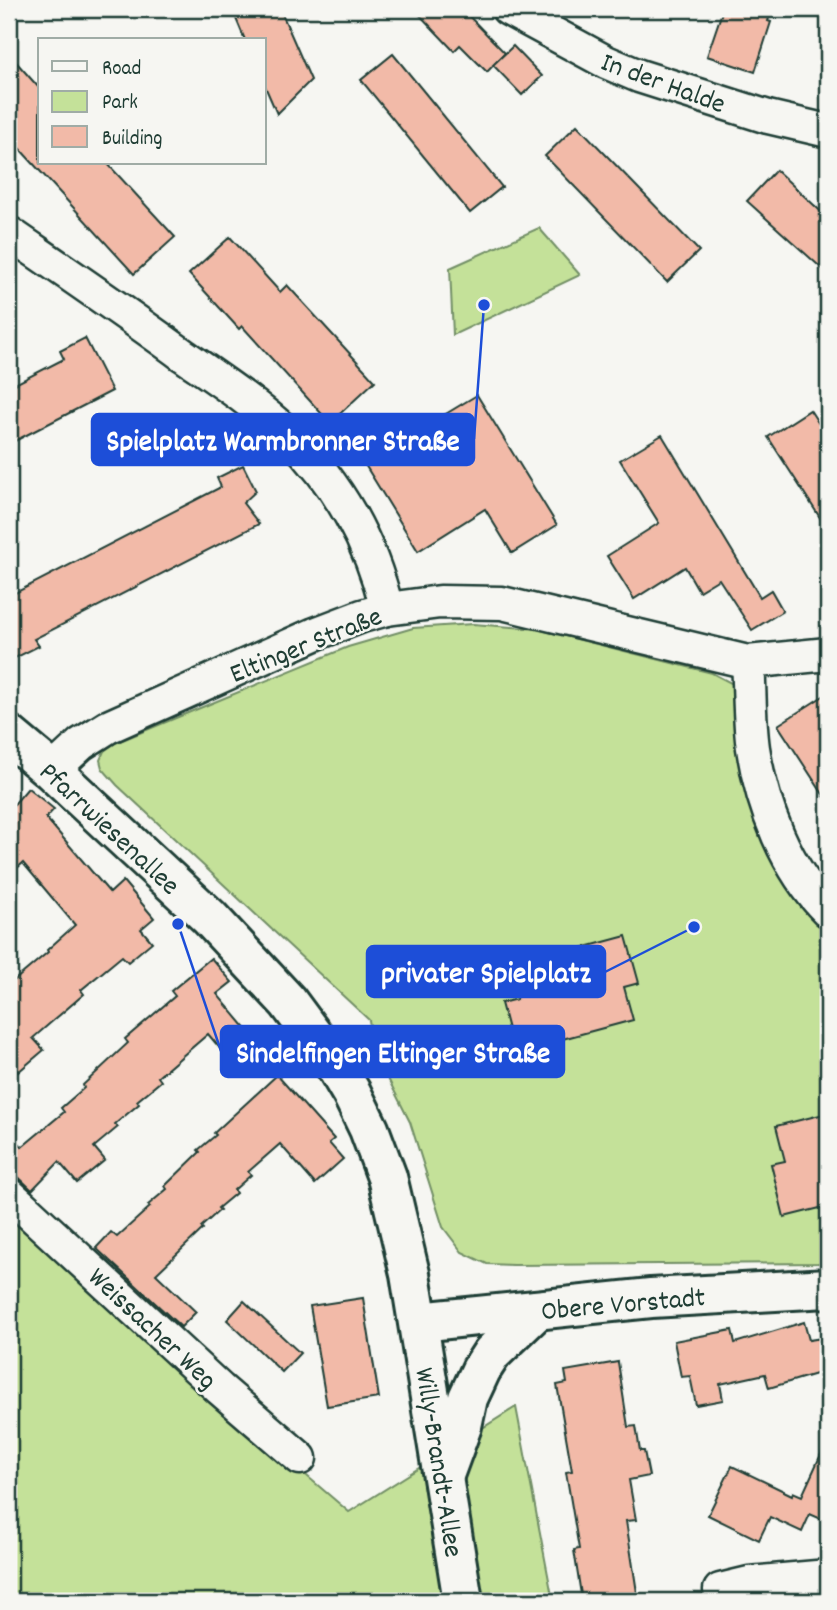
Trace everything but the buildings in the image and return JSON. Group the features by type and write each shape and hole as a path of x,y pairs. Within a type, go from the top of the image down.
{"main road":[{"name":"Pfarrwiesenallee","path":"9,735 52,771 209,917 288,1002 336,1067 369,1129 387,1177 419,1322"},
{"name":"Obere Vorstadt","path":"419,1322 665,1297 828,1288"},
{"path":"443,1477 462,1426 468,1398 481,1370 492,1353 537,1310"},
{"name":"Willy-Brandt-Allee","path":"419,1322 463,1601"}],"street":[{"name":"In der Halde","path":"508,9 606,62 639,76 768,117 828,131"},
{"path":"9,233 257,408 288,435 316,466 347,508 368,545 387,608"},
{"name":"Eltinger Straße","path":"52,771 81,744 108,727 315,634 387,608 440,601 502,603 748,662 828,654"},
{"path":"748,662 753,747 764,796 787,854 814,897 828,911"},
{"name":"Weissacher Weg","path":"9,1194 220,1389 300,1458"},
{"path":"720,1590 749,1583 828,1576"}],"green space":[{"path":"539,228 580,275 453,335 450,268"},
{"path":"473,624 537,629 712,673 735,685 737,737 743,780 757,829 794,894 828,932 828,1263 513,1265 487,1264 462,1252 443,1227 410,1122 374,1051 369,1020 102,768 100,760 104,751 115,743 348,647 413,628"},
{"path":"9,1210 98,1297 349,1512 516,1407 553,1601 9,1601"}],"place":[{"name":"Spielplatz Warmbronner Straße","path":"484,305"},
{"name":"Sindelfingen Eltinger Straße","path":"178,924"},
{"name":"privater Spielplatz","path":"694,927"}]}
